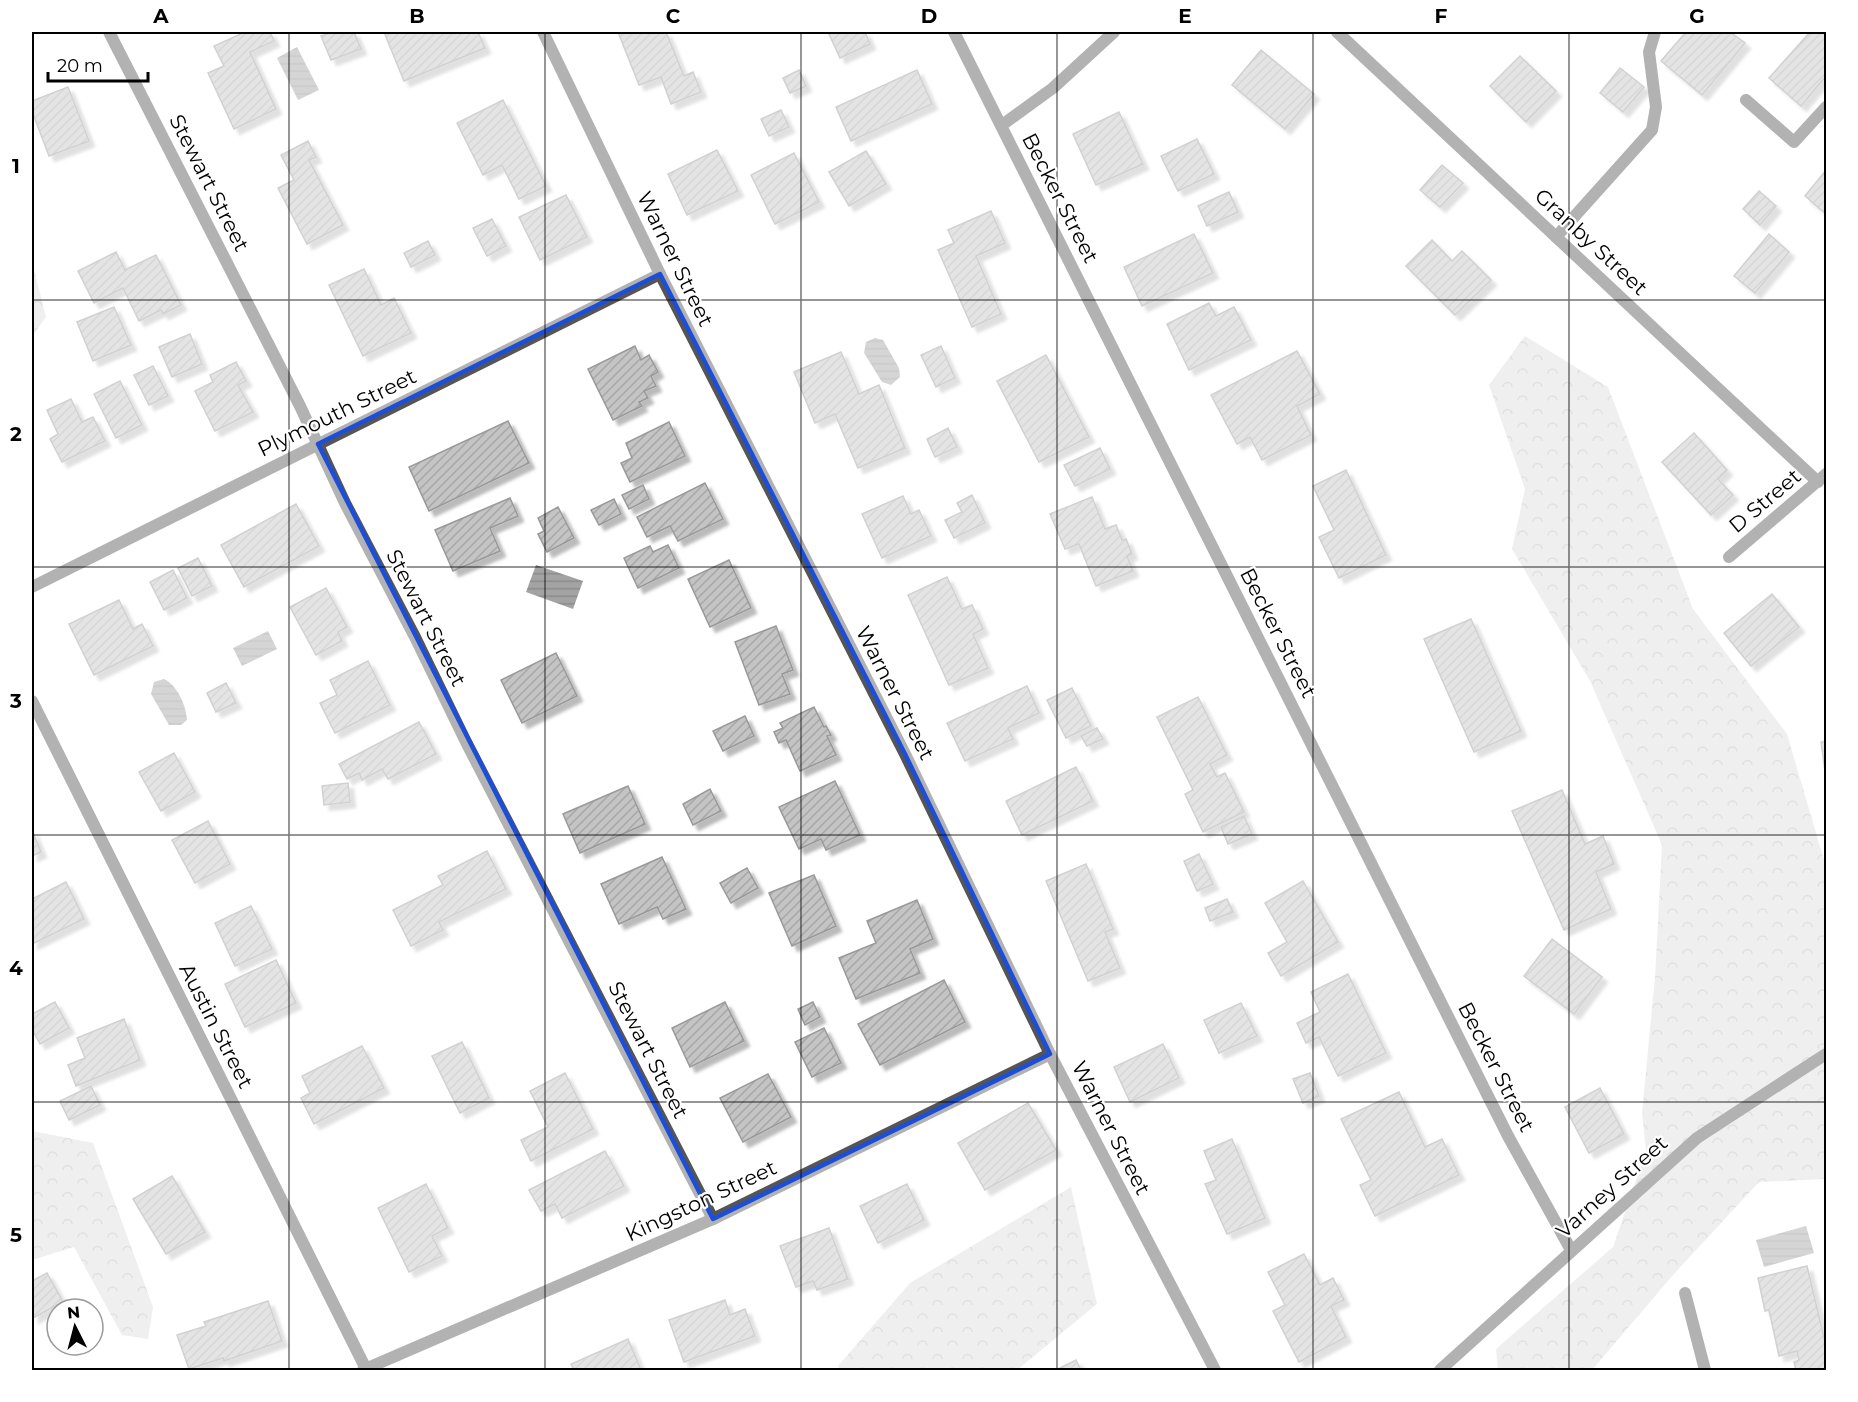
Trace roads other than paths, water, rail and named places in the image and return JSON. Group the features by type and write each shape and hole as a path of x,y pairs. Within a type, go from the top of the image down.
{"street":[{"name":"Stewart Street","path":"110,32 466,742 713,1219"},
{"name":"Warner Street","path":"543,32 660,274 904,754 1050,1054 1215,1371"},
{"name":"Becker Street","path":"954,32 1508,1136 1571,1250"},
{"path":"1002,125 1053,88 1114,32"},
{"name":"Granby Street","path":"1337,32 1556,237 1822,478"},
{"path":"1556,237 1652,130 1656,107 1650,52 1655,32"},
{"path":"1746,100 1794,142 1827,107"},
{"name":"Plymouth Street","path":"32,587 660,274"},
{"name":"D Street","path":"1729,557 1822,478"},
{"name":"Austin Street","path":"32,701 364,1370"},
{"name":"Kingston Street","path":"364,1370 713,1219 1050,1054"},
{"name":"Varney Street","path":"1440,1371 1697,1138 1827,1054"},
{"path":"1685,1293 1706,1371"}]}
